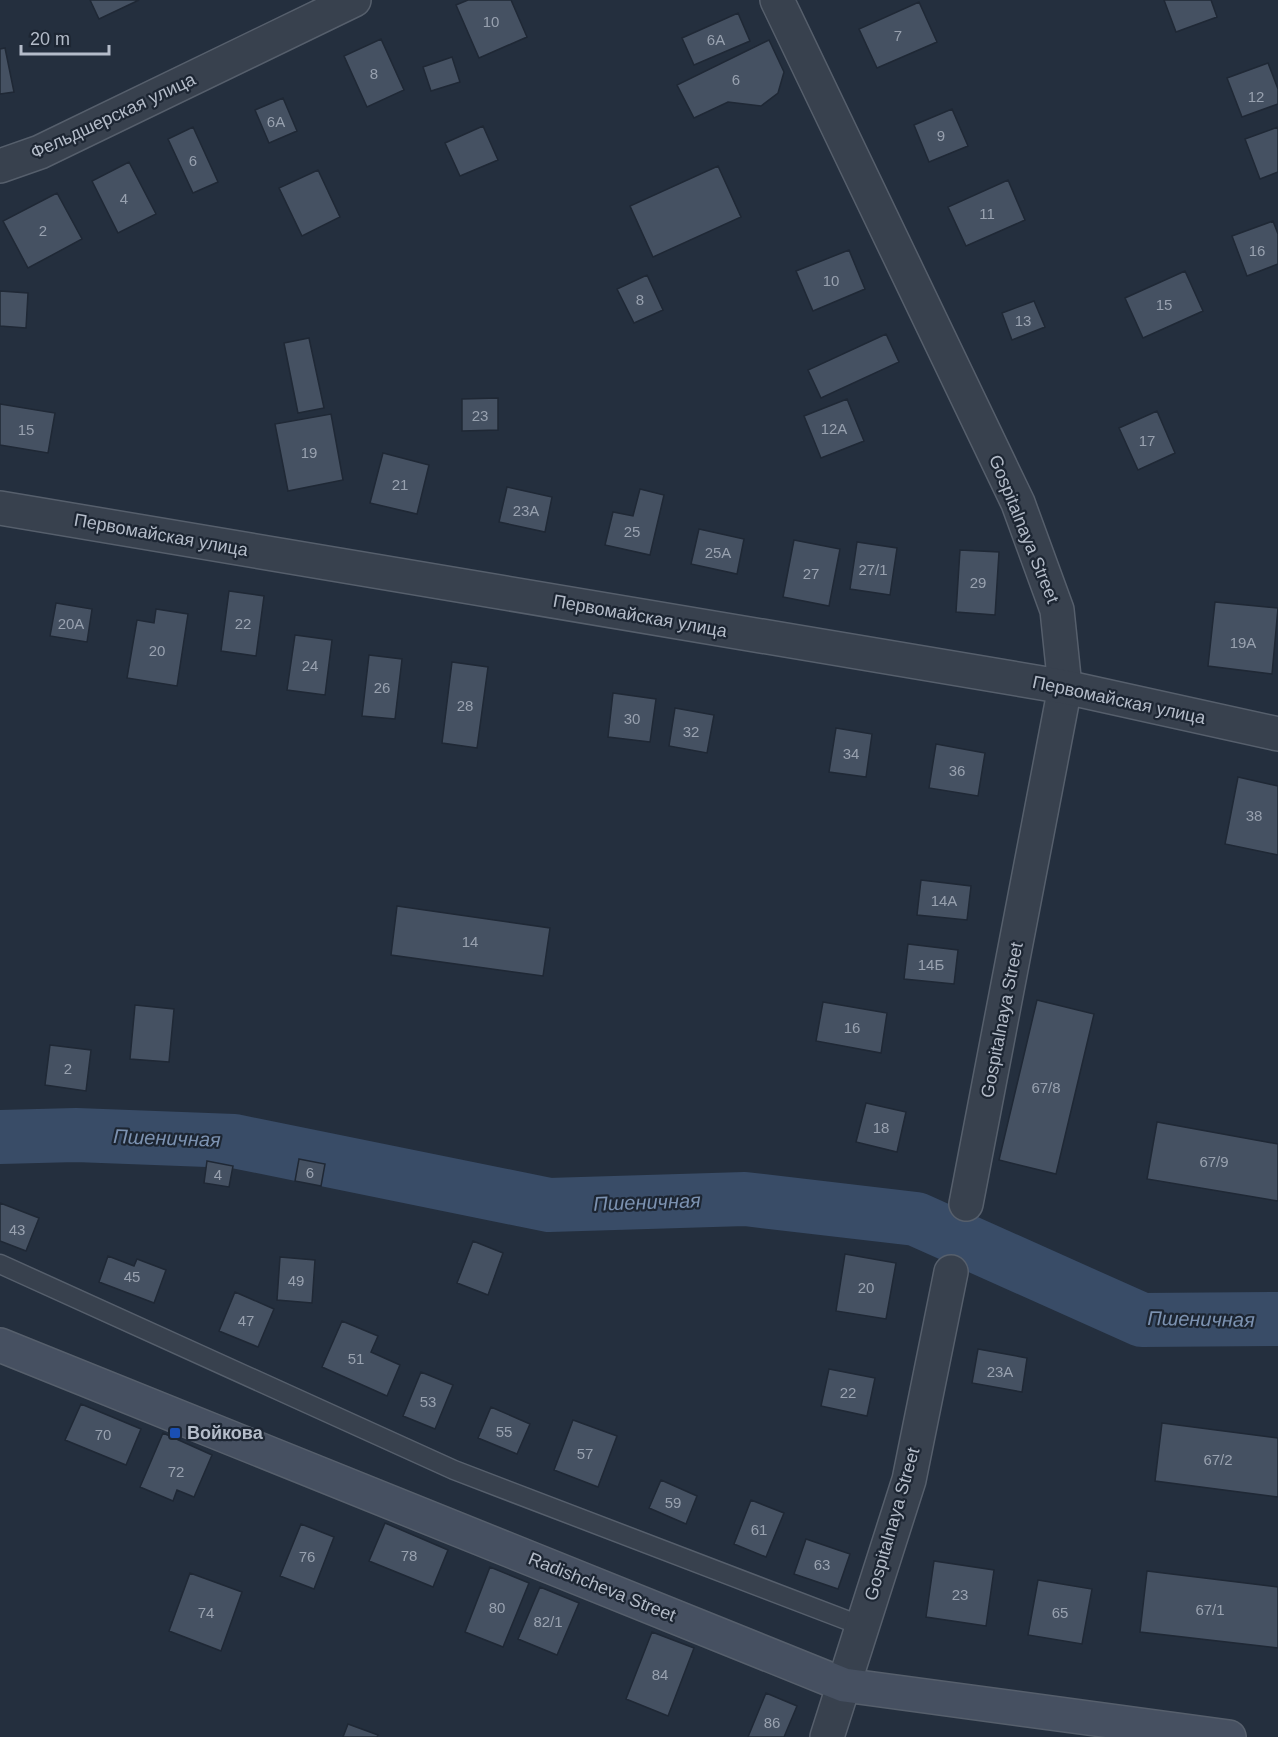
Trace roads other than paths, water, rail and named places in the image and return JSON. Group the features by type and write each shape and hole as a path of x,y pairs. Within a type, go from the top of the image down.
{"main road":[{"name":"Radishcheva Street","path":"0,1345 844,1685 1229,1737"}],"street":[{"name":"Фельдшерская улица","path":"0,166 40,152 354,0"},
{"name":"Gospitalnaya Street","path":"777,0 1018,503 1057,610 1065,687 966,1204"},
{"name":"Первомайская улица","path":"0,508 1065,687 1278,734"},
{"name":"Gospitalnaya Street","path":"826,1737 909,1480 951,1272"}],"lane":[{"path":"0,1264 454,1470 862,1626"}],"waterway":[{"name":"Пшеничная","path":"0,1137 76,1135 234,1141 549,1205 745,1199 916,1219 1142,1320 1278,1319"}],"place":[{"name":"Войкова","path":"175,1433"}]}
